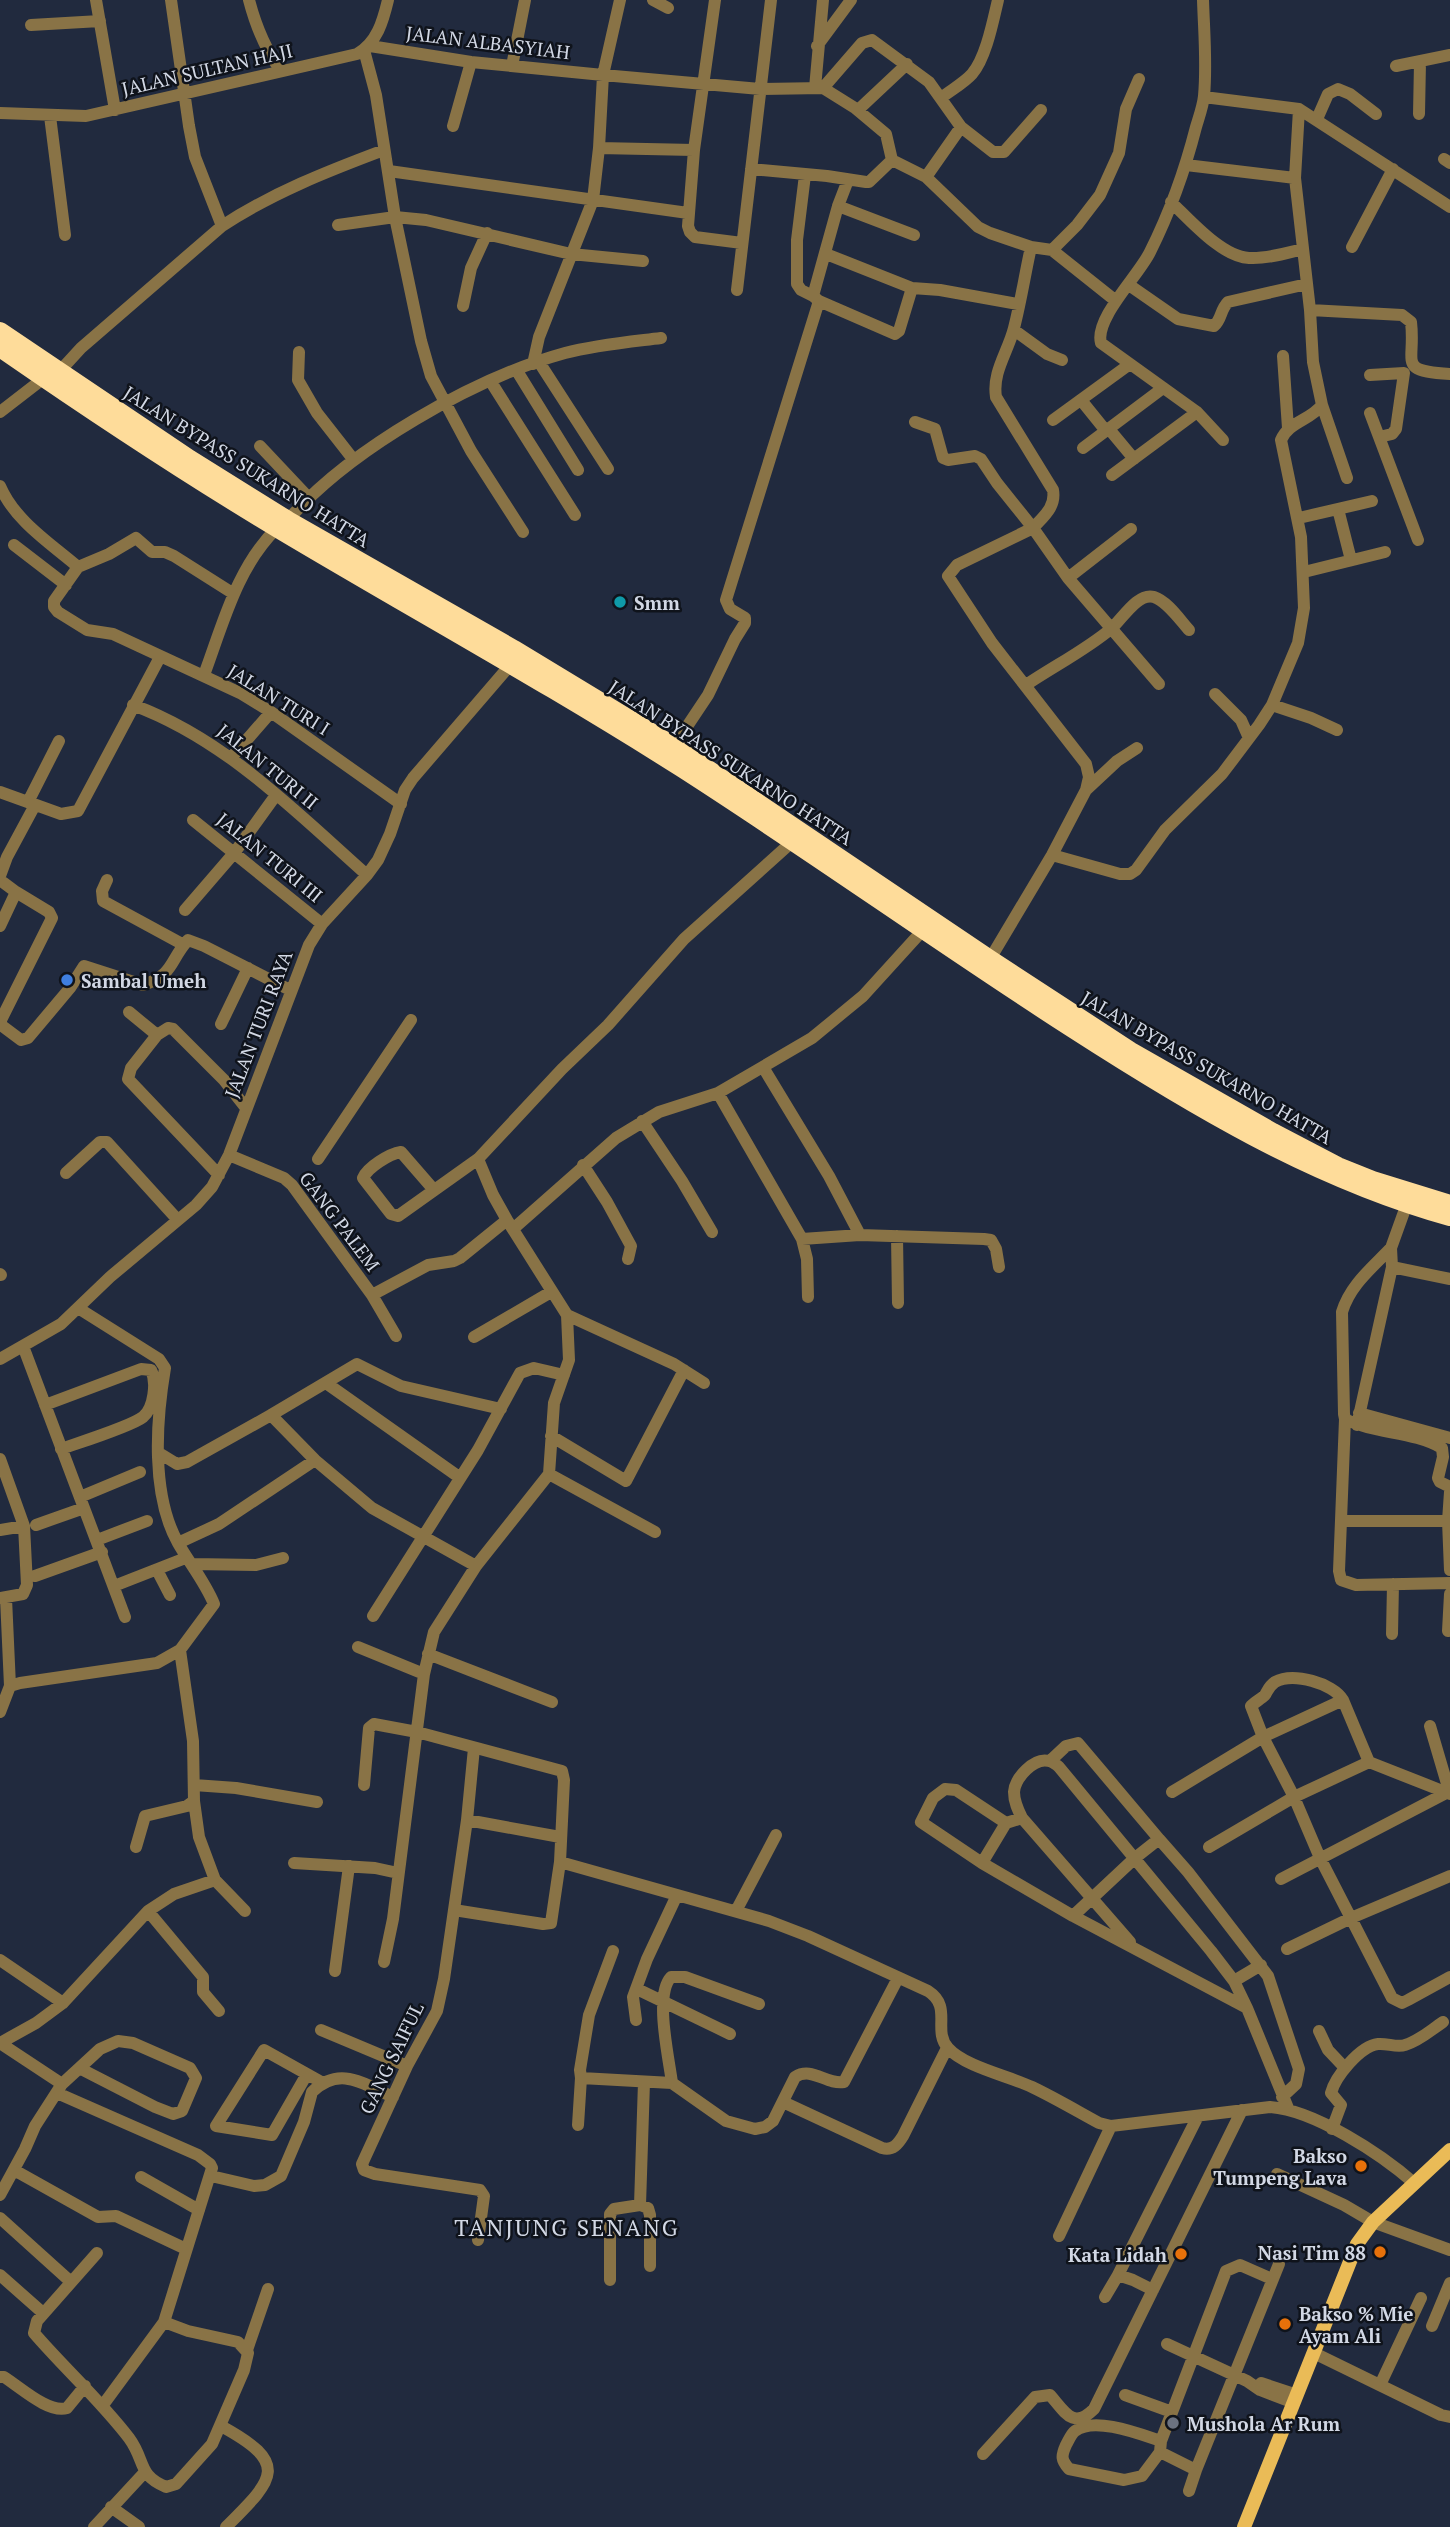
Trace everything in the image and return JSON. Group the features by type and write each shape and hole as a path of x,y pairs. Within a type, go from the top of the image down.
{"highway":[{"name":"JALAN BYPASS SUKARNO HATTA","path":"0,331 52,375"},
{"name":"JALAN BYPASS SUKARNO HATTA","path":"0,348 52,375 190,459 282,524 679,766 1111,1054 1190,1101 1325,1173 1409,1199 1450,1204"},
{"name":"JALAN BYPASS SUKARNO HATTA","path":"282,524 514,649 674,746 1089,1025 1273,1132 1338,1166 1450,1217"}],"main road":[{"path":"1244,2527 1357,2244 1373,2222 1450,2150"}],"street":[{"path":"96,0 115,110"},
{"path":"171,0 195,157 222,226"},
{"path":"249,0 256,28 281,71"},
{"path":"388,0 383,20 367,48 395,217 421,341 431,376 444,404 523,532"},
{"path":"512,66 525,0"},
{"path":"608,469 536,363 539,337 593,200 603,75 620,0"},
{"path":"653,0 668,8"},
{"path":"715,0 694,150 688,226 695,237 742,243"},
{"path":"737,290 771,0"},
{"path":"817,46 851,0"},
{"path":"941,98 971,75 977,66 992,26 998,0"},
{"path":"1203,0 1204,97 1186,165 1160,232 1142,268 1116,301 1099,330 1099,336 1101,343 1197,412 1223,440"},
{"path":"819,88 817,46 822,3 841,16"},
{"path":"31,25 100,21"},
{"path":"819,88 867,40 875,42 929,82 961,127 993,152 1004,152 1041,110"},
{"name":"JALAN SULTAN HAJI","path":"0,113 86,116 357,54 367,48"},
{"name":"JALAN ALBASYIAH","path":"367,48 471,62 760,89 819,88"},
{"path":"1396,66 1450,55"},
{"path":"453,126 471,62"},
{"path":"1419,114 1420,62"},
{"path":"858,110 906,64"},
{"path":"1052,250 1077,225 1100,195 1119,153 1126,108 1139,79"},
{"path":"819,88 858,110 886,134 892,160"},
{"path":"1317,119 1328,94 1338,89 1350,94 1376,114"},
{"path":"1204,97 1299,109 1450,207"},
{"path":"1299,109 1295,178 1313,362 1322,405 1347,478"},
{"path":"50,116 65,235"},
{"path":"926,177 961,127"},
{"path":"599,148 694,150"},
{"path":"0,412 52,375 222,226 244,211 323,173 384,150"},
{"path":"751,169 869,182 892,160"},
{"path":"892,160 926,177 978,227 1031,247 1052,250 1116,301"},
{"path":"1186,165 1295,178"},
{"path":"1352,247 1393,169"},
{"path":"389,171 688,212"},
{"path":"805,175 797,240 797,284 801,290 895,334 899,331 912,288"},
{"path":"674,746 708,695 745,623 744,618 730,609 726,600 816,298 838,206 848,180"},
{"path":"1171,202 1226,250 1237,256 1265,257 1303,250"},
{"path":"838,206 914,235"},
{"path":"338,225 395,217 426,219 571,254 643,261"},
{"path":"463,306 471,268 487,233"},
{"path":"990,960 1052,855 1086,790 1089,777 1086,764 992,643 948,576 957,565 1033,528 1051,509 1055,499 1053,490 996,397 994,388 1014,330 1031,247"},
{"path":"826,254 912,288 940,289 1018,304"},
{"path":"1129,285 1178,319 1194,321 1208,327 1219,321 1222,309 1228,302 1307,284"},
{"path":"1310,310 1402,315 1410,322 1412,330 1408,369 1396,429 1392,434 1379,437"},
{"path":"1014,330 1048,354 1062,360"},
{"name":"JALAN TURI I","path":"401,804 271,712 204,675 234,594 252,557 308,497 353,459 444,404 536,363 589,348 661,338"},
{"path":"299,352 298,380 317,414 353,459"},
{"path":"1283,356 1288,428"},
{"path":"1053,421 1130,364"},
{"path":"1370,375 1408,369 1450,374"},
{"path":"517,371 578,470"},
{"path":"491,382 575,515"},
{"path":"1083,449 1163,388"},
{"path":"1081,400 1134,459"},
{"path":"1052,855 1100,869 1130,874 1136,870 1166,830 1222,774 1272,705 1289,670 1298,643 1304,608 1304,572 1298,518 1281,444 1282,436 1288,428 1313,414 1322,405"},
{"path":"1112,475 1197,412"},
{"path":"1370,413 1418,540"},
{"path":"915,422 935,429 943,458 948,460 975,456 981,459 1068,578 1158,684"},
{"path":"260,446 308,497"},
{"path":"0,486 6,501 24,521 78,567"},
{"path":"1298,518 1372,501"},
{"path":"1338,509 1352,560"},
{"path":"1068,578 1131,530"},
{"path":"204,675 113,634 87,630 58,612 54,601 78,567 109,554 136,538 152,552 165,552 174,556 234,594"},
{"path":"14,545 66,585"},
{"path":"1304,572 1385,552"},
{"path":"1026,685 1111,629 1136,603 1148,596 1162,601 1189,630"},
{"path":"0,792 61,814 75,813 80,809 160,657"},
{"name":"JALAN TURI RAYA","path":"0,1359 61,1324 110,1277 204,1196 229,1155 309,945 322,924 367,875 383,849 413,778 512,663"},
{"path":"1215,694 1241,720 1249,738"},
{"name":"JALAN TURI II","path":"133,705 173,721 231,758 367,875"},
{"path":"1272,705 1337,730"},
{"path":"231,758 271,712"},
{"path":"59,741 0,878 16,892 49,912 52,918 1,1020 1,1025 21,1040 28,1038 70,988 84,966 143,985 172,967 184,945 190,940 290,990"},
{"path":"1086,790 1104,772 1137,748"},
{"path":"185,910 235,852 276,795"},
{"name":"JALAN TURI III","path":"193,820 322,924"},
{"path":"434,1190 401,1152 365,1173 363,1178 393,1216 401,1215 478,1159 562,1069 608,1025 684,939 793,841"},
{"path":"107,880 102,891 103,901 184,945"},
{"path":"0,926 16,892"},
{"path":"372,1296 428,1265 460,1258 510,1225 616,1138 642,1121 659,1112 718,1093 812,1038 863,996 923,930"},
{"path":"221,1024 248,968"},
{"path":"129,1012 157,1035"},
{"path":"318,1159 411,1020"},
{"path":"219,1175 128,1079 131,1068 157,1035 167,1028 173,1029 224,1080 246,1108"},
{"path":"763,1068 829,1176 860,1235"},
{"path":"718,1093 802,1239 807,1259 808,1297"},
{"path":"642,1121 712,1232"},
{"path":"66,1173 100,1142 107,1142 177,1219"},
{"name":"GANG PALEM","path":"229,1155 284,1178 292,1185 372,1296 397,1336"},
{"path":"478,1159 493,1195 510,1225 567,1315 704,1382"},
{"path":"583,1165 631,1246 628,1259"},
{"path":"1409,1199 1391,1248 1392,1267 1354,1419 1341,1521 1339,1571 1342,1580 1356,1585 1450,1583"},
{"path":"802,1239 860,1235 991,1240 996,1249 999,1267"},
{"path":"897,1236 898,1303"},
{"path":"1354,1419 1342,1312 1347,1297 1357,1282 1391,1248"},
{"path":"1392,1267 1450,1279"},
{"path":"474,1337 551,1292"},
{"path":"10,1686 157,1663 180,1650 214,1604 207,1587 187,1562 164,1509 159,1453 159,1406 165,1368 159,1359 78,1308"},
{"path":"384,1962 393,1919 424,1674 434,1632 476,1566 549,1474 554,1403 570,1351 567,1315"},
{"path":"23,1346 125,1617"},
{"path":"159,1453 177,1464 187,1462 360,1365 401,1386 501,1409"},
{"path":"373,1616 522,1372 534,1368 564,1375"},
{"path":"45,1405 141,1369 151,1370 154,1376 151,1402 142,1418 61,1449"},
{"path":"551,1436 626,1480 684,1370"},
{"path":"327,1384 459,1476"},
{"path":"271,1415 315,1460 372,1508 476,1566"},
{"path":"1354,1419 1450,1438"},
{"path":"1354,1419 1438,1445 1444,1451 1438,1478 1440,1482 1450,1486"},
{"path":"0,1459 30,1526 27,1586 23,1594 3,1598 10,1686 0,1712"},
{"path":"178,1543 219,1524 315,1460"},
{"path":"0,1530 30,1526 140,1472"},
{"path":"549,1474 655,1532"},
{"path":"1450,1492 1450,1570"},
{"path":"35,1576 147,1521"},
{"path":"1341,1521 1448,1521"},
{"path":"114,1586 187,1562 256,1565 283,1558"},
{"path":"157,1570 170,1595"},
{"path":"1392,1634 1393,1584"},
{"path":"1448,1631 1450,1594"},
{"path":"358,1647 424,1674"},
{"path":"180,1650 193,1741 194,1801 202,1846 215,1880 245,1911"},
{"path":"428,1654 552,1702"},
{"path":"1447,1793 1369,1762 1343,1700 1338,1692 1323,1684 1288,1679 1275,1682 1251,1706 1320,1858 1388,1994 1396,2001 1408,2000 1450,1977"},
{"path":"1172,1792 1263,1737 1343,1700"},
{"path":"364,1785 369,1728 378,1724 562,1771 564,1780 560,1862 551,1923 546,1925 454,1910"},
{"path":"1430,1726 1447,1793"},
{"path":"560,1862 736,1911 808,1936 898,1978 937,1997 941,2005 941,2031 947,2048 964,2059 1031,2087 1099,2123 1111,2126 1270,2107 1285,2102 1296,2084 1298,2069 1276,1997 1261,1965 1188,1872 1078,1743 1066,1746 1050,1761"},
{"name":"GANG SAIFUL","path":"474,1748 467,1820 437,2011 407,2066 362,2164 364,2170 375,2174 480,2190 484,2194 484,2203 478,2240"},
{"path":"1134,1947 1022,1818 1016,1805 1014,1790 1018,1778 1041,1761 1050,1761 1059,1767 1234,1981 1285,2102 1373,2151 1414,2183"},
{"path":"1209,1847 1294,1797 1369,1762"},
{"path":"194,1785 236,1788 317,1802"},
{"path":"1006,1823 956,1790 944,1789 933,1798 921,1822 982,1863 1073,1916 1247,2008"},
{"path":"1281,1879 1447,1793"},
{"path":"136,1847 145,1816 187,1806 194,1801"},
{"path":"982,1863 1006,1823 1022,1818"},
{"path":"467,1820 560,1837"},
{"path":"736,1911 776,1835"},
{"path":"1073,1916 1159,1839"},
{"path":"294,1863 383,1869 398,1873"},
{"path":"334,1971 349,1866"},
{"path":"1287,1949 1351,1918 1450,1876"},
{"path":"103,2405 164,2322 211,2176 211,2164 198,2155 60,2088 0,2043 36,2023 63,2003 148,1911 174,1894 215,1880"},
{"path":"636,2020 634,1997 647,1959 677,1895"},
{"path":"148,1911 203,1977 205,1996 219,2011"},
{"path":"578,2125 580,2070 589,2015 613,1951"},
{"path":"0,1960 63,2003"},
{"path":"1234,1981 1261,1965"},
{"path":"672,2083 663,2002 667,1982 671,1977 685,1977 759,2004"},
{"path":"581,2078 672,2083 726,2121 755,2129 765,2127 773,2122 795,2077 801,2073 809,2073 837,2083 844,2082 898,1978"},
{"path":"637,1989 730,2034"},
{"path":"1332,2129 1341,2105 1331,2093 1345,2068 1370,2047 1378,2044 1405,2046 1443,2022"},
{"path":"321,2030 407,2066"},
{"path":"1319,2031 1328,2050 1345,2068"},
{"path":"0,2195 35,2126 60,2088 100,2049 123,2040 190,2068 196,2081 182,2111 176,2114 155,2107 81,2068"},
{"path":"783,2102 882,2148 895,2147 947,2048"},
{"path":"307,2074 272,2136 216,2126 264,2050 307,2074 323,2083"},
{"path":"211,2176 254,2186 265,2185 281,2176 304,2122 308,2100 312,2092 323,2083 338,2077 348,2077 393,2097"},
{"path":"640,2205 644,2082"},
{"path":"983,2454 1035,2397 1050,2395 1068,2416 1076,2419 1086,2417 1094,2409 1242,2110"},
{"path":"1105,2297 1198,2116"},
{"path":"1059,2236 1111,2126"},
{"path":"14,2171 99,2217 116,2216 186,2249"},
{"path":"1277,2174 1344,2205 1373,2222 1450,2250"},
{"path":"141,2177 199,2210"},
{"path":"610,2280 610,2214 614,2209 640,2205 648,2208 650,2266"},
{"path":"0,2218 71,2282"},
{"path":"97,2253 34,2325 34,2333 103,2405 138,2453 144,2473 166,2487 176,2484 212,2444 247,2360 247,2350 268,2289"},
{"path":"1189,2491 1196,2470 1241,2378 1279,2264"},
{"path":"1196,2470 1160,2446 1126,2430 1095,2425 1084,2426 1073,2432 1061,2454 1062,2462 1069,2469 1124,2480 1142,2476 1160,2446 1226,2271 1240,2266 1272,2279"},
{"path":"0,2275 43,2314"},
{"path":"1118,2275 1153,2290"},
{"path":"1432,2326 1446,2306 1450,2283"},
{"path":"1380,2385 1421,2298"},
{"path":"164,2322 188,2331 238,2342 247,2350"},
{"path":"1167,2344 1241,2378 1264,2383 1295,2399"},
{"path":"1314,2353 1450,2417"},
{"path":"0,2377 58,2410 67,2408 85,2386"},
{"path":"1125,2395 1172,2412"},
{"path":"221,2426 251,2445 268,2461 270,2468 268,2478 226,2527"},
{"path":"93,2527 144,2473"},
{"path":"111,2507 139,2527"}],"place":[{"name":"Smm","path":"620,602"},
{"name":"Sambal Umeh","path":"67,980"},
{"name":"Bakso Tumpeng Lava","path":"1361,2166"},
{"name":"Nasi Tim 88","path":"1380,2252"},
{"name":"Kata Lidah","path":"1181,2254"},
{"name":"Bakso % Mie Ayam Ali","path":"1285,2324"},
{"name":"Mushola Ar Rum","path":"1173,2423"}],"district":[{"name":"TANJUNG SENANG","path":"567,2227"}]}
